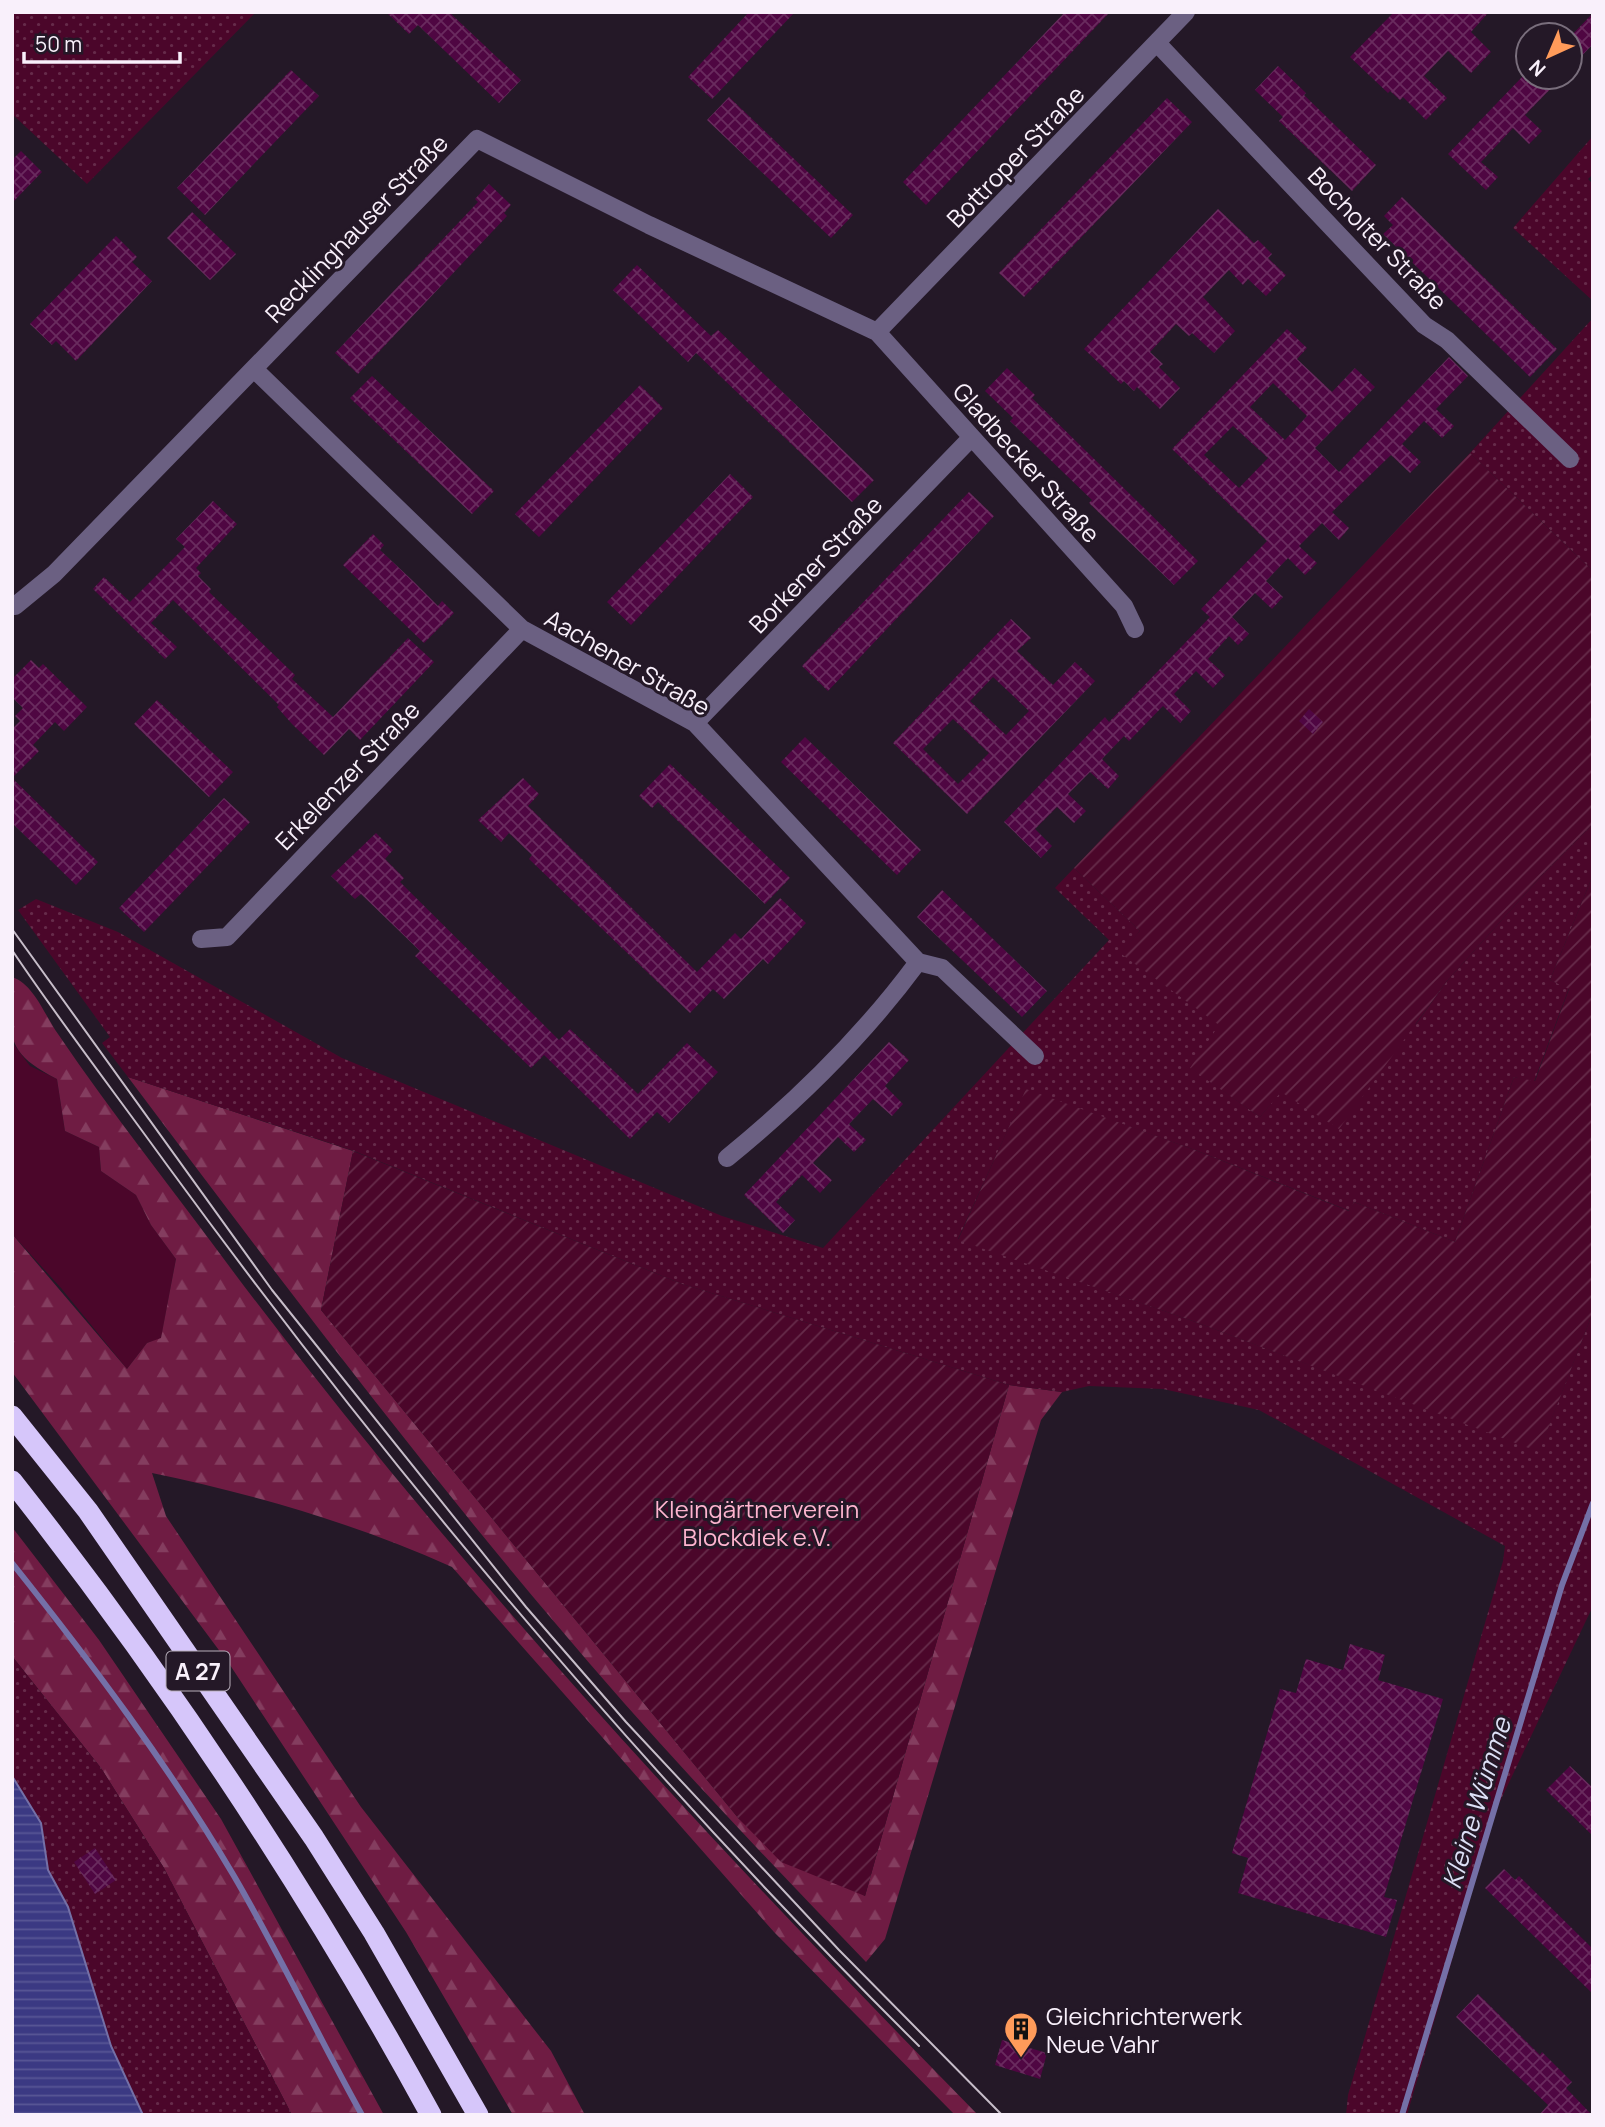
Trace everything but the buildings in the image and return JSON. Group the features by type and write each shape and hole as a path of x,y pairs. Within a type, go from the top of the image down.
{"highway":[{"name":"A 27","path":"12,1416 88,1511 314,1838 399,1976 478,2115"},
{"name":"A 27","path":"12,1481 175,1701 282,1861 431,2115"}],"street":[{"name":"Bottroper Straße","path":"877,332 1186,12"},
{"name":"Bocholter Straße","path":"1157,43 1424,325 1447,340 1570,459"},
{"name":"Recklinghauser Straße","path":"15,606 54,574 477,139 649,225 877,332"},
{"name":"Gladbecker Straße","path":"877,332 1124,606 1135,629"},
{"name":"Aachener Straße","path":"254,369 522,629 695,723 918,962 942,968 1035,1056"},
{"name":"Borkener Straße","path":"695,723 971,438"},
{"name":"Erkelenzer Straße","path":"201,939 227,937 522,629"},
{"path":"727,1158 779,1115 896,992 918,962"}],"green space":[{"path":"12,12 256,12 87,184 12,114"},
{"path":"1593,136 1593,174 1588,179 1593,184 1593,301 1513,228"},
{"path":"1593,318 1593,571 1470,453"},
{"path":"1470,453 1593,571 1593,824 1543,874 1447,981 1339,1129 1281,1092 1260,1117 1190,1068 1219,1025 1120,953 1140,931 1074,868"},
{"path":"1593,824 1593,875 1550,980 1569,988 1534,1082 1514,1077 1455,1242 1354,1202 1350,1211 1195,1150 1026,1090 958,1239 1193,1321 1539,1451 1593,1312 1593,1606 1495,1812 1407,2115 1346,2115 1348,2095 1503,1561 1505,1546 1259,1410 1163,1389 1089,1386 1062,1392 1009,1385 682,1284 354,1151 128,1077 102,1043 110,1037 18,910 36,899 118,932 342,1058 722,1216 823,1248 1109,940 1055,888 1074,868 1140,931 1121,953 1220,1025 1191,1068 1260,1117 1281,1091 1416,1024 1447,981 1543,874"},
{"path":"1593,875 1593,1312 1539,1452 1193,1321 958,1240 1026,1089 1195,1150 1349,1211 1354,1202 1455,1242 1514,1077 1535,1081 1569,989 1550,980"},
{"path":"12,977 33,993 100,1094 318,1382 498,1599 686,1809 978,2115 955,2115 774,1932 452,1567 379,1537 304,1512 228,1490 152,1473 166,1516 361,1807 551,2051 585,2115 513,2115 406,1932 230,1665 12,1372 12,1234 127,1369 147,1343 161,1338 176,1259 151,1225 136,1195 101,1171 99,1147 65,1131 57,1079 26,1059 13,1038"},
{"path":"12,1042 30,1066 57,1079 65,1131 99,1147 101,1171 136,1195 151,1225 176,1259 161,1339 147,1343 127,1369 61,1288 12,1234"},
{"path":"128,1077 353,1151 321,1310 739,1819 865,1896 1009,1385 1062,1392 1041,1420 885,1939 866,1962 669,1753 500,1557 338,1354"},
{"name":"Kleingärtnerverein Blockdiek e.V.","path":"353,1151 682,1284 1009,1385 865,1896 781,1862 739,1819 321,1310"},
{"path":"12,1527 99,1640 221,1819 384,2115 292,2115 164,1868 101,1768 12,1656"},
{"path":"12,1656 101,1768 164,1868 292,2115 12,2115"}],"shaded area":[{"path":"12,1776 41,1823 48,1870 68,1907 111,2046 143,2115 12,2115"}],"waterway":[{"name":"Kleine Wümme","path":"1402,2115 1562,1585 1593,1503"},
{"path":"12,1563 128,1715 209,1835 267,1935 362,2115"}],"tram line":[{"path":"12,929 272,1290 526,1607 626,1722 839,1950 1002,2115"},
{"path":"12,950 253,1281 433,1509 620,1730 817,1943 919,2046"}],"place":[{"name":"Gleichrichterwerk Neue Vahr","path":"1021,2059"}]}
